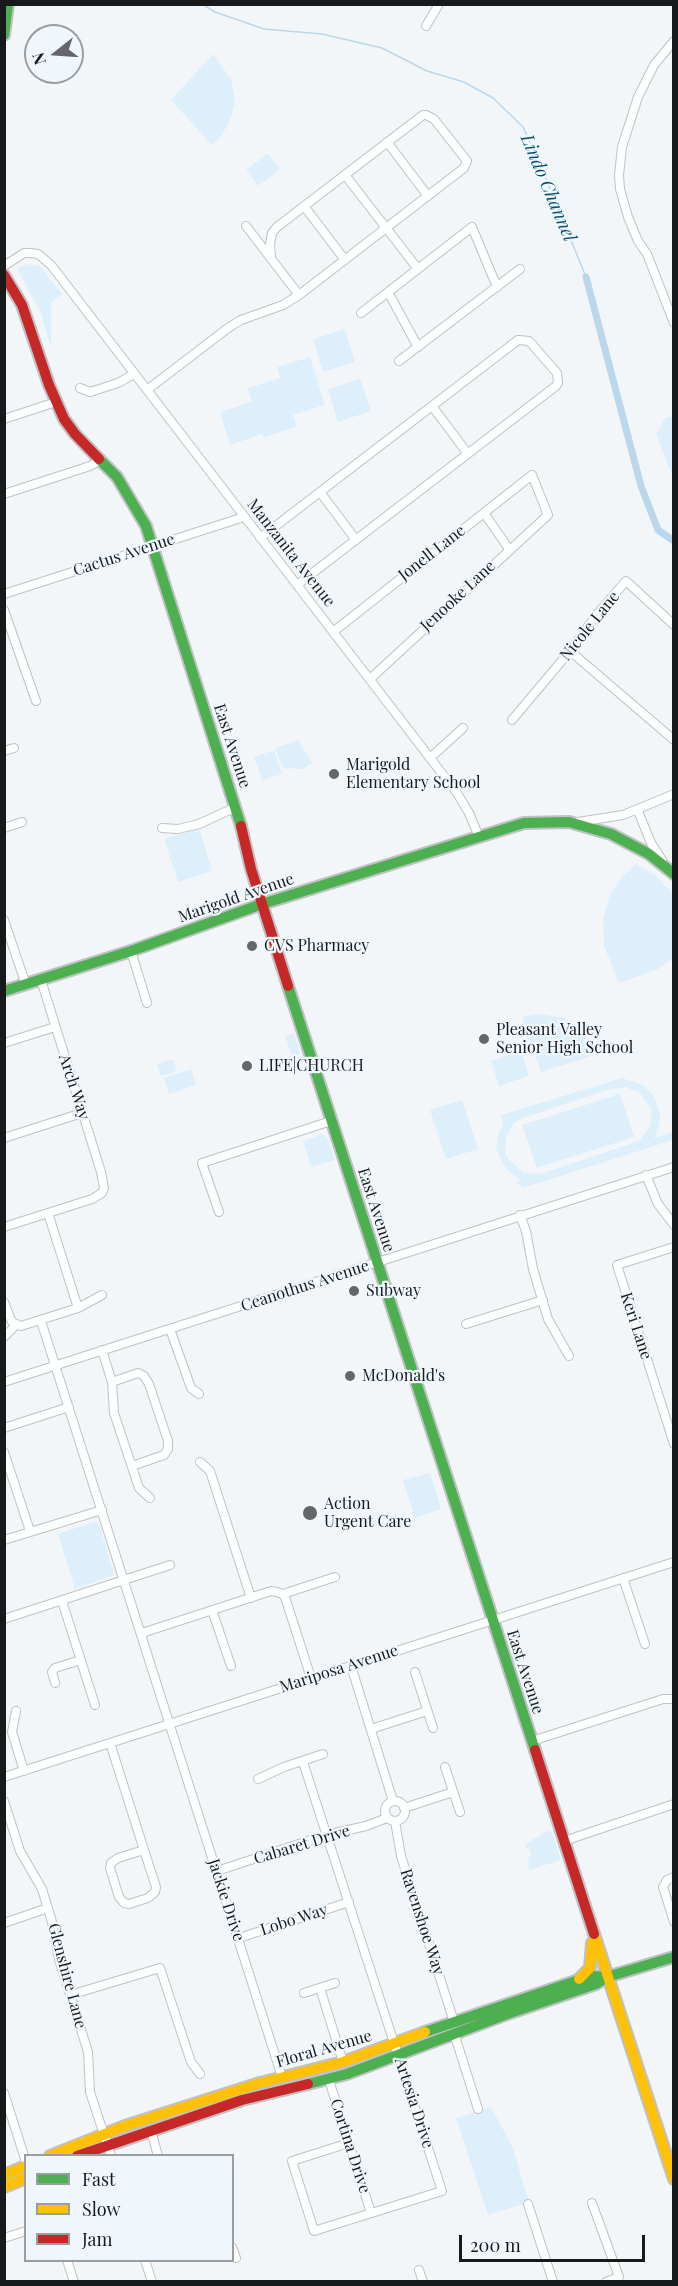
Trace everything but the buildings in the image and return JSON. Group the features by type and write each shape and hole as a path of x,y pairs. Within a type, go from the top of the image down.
{"main road":[{"path":"4,35 8,4"},
{"name":"East Avenue","path":"4,275 22,304 56,402 75,434 117,477 132,498 146,526 236,807 262,904 331,1121 674,2179"},
{"path":"569,822 622,838 649,854 671,872"},
{"name":"Marigold Avenue","path":"4,991 131,951 262,904 524,823 569,822"},
{"path":"576,1981 590,1968 593,1933"},
{"name":"Floral Avenue","path":"80,2154 106,2138 150,2130 242,2100 329,2080 399,2056 454,2033 596,1984 607,1977 674,1957"},
{"name":"Floral Avenue","path":"56,2154 282,2077 343,2062 576,1981 593,1976 607,1977"},
{"path":"4,2175 24,2165"},
{"path":"4,2187 24,2179"}],"street":[{"path":"426,26 440,4"},
{"path":"674,41 654,65 638,97 622,147 619,175 620,189 628,217 674,323"},
{"path":"147,390 228,328 241,320 283,305 298,295 464,168 467,161 434,119 426,114 277,227 272,233 271,258"},
{"path":"387,142 428,196"},
{"path":"345,175 418,269"},
{"path":"304,206 345,260"},
{"path":"246,226 298,295"},
{"path":"362,313 472,227 496,287"},
{"name":"Manzanita Avenue","path":"4,266 24,253 38,254 51,265 430,758 469,813 479,837"},
{"path":"399,361 520,269"},
{"path":"388,292 417,347"},
{"path":"260,538 518,340 529,341 556,373 558,383 556,386 297,585"},
{"path":"80,388 90,392 118,383 134,374"},
{"path":"4,419 56,402"},
{"path":"432,406 468,454"},
{"path":"4,494 90,466 101,460"},
{"name":"Jonell Lane","path":"333,632 532,475 548,515"},
{"path":"320,492 356,540"},
{"path":"484,513 509,549"},
{"name":"Jenooke Lane","path":"370,679 548,515"},
{"name":"Cactus Avenue","path":"4,594 244,517"},
{"name":"Nicole Lane","path":"512,720 626,581 674,625"},
{"path":"4,610 36,701"},
{"path":"570,651 674,741"},
{"path":"430,758 463,728"},
{"path":"4,751 14,748"},
{"path":"569,822 588,822 638,811 674,794"},
{"path":"162,828 178,829 199,824 236,807"},
{"path":"638,811 651,843 671,872"},
{"path":"4,828 22,822"},
{"path":"4,920 26,985"},
{"path":"131,951 147,1003"},
{"name":"Arch Way","path":"41,980 104,1182 102,1193 92,1199 48,1213"},
{"path":"4,1043 55,1027"},
{"path":"4,1138 82,1113"},
{"path":"219,1212 202,1163 331,1121"},
{"name":"Ceanothus Avenue","path":"4,1382 674,1167"},
{"path":"646,1175 658,1204 674,1225"},
{"path":"4,1227 48,1213 78,1308"},
{"path":"520,1215 543,1300 556,1335 569,1356"},
{"name":"Keri Lane","path":"674,1247 617,1265 674,1444"},
{"path":"4,1302 9,1318 21,1326 78,1308 102,1295"},
{"path":"466,1324 543,1300"},
{"name":"Jackie Drive","path":"41,1321 282,2077"},
{"path":"4,1337 16,1324"},
{"path":"171,1329 191,1388 199,1394"},
{"path":"102,1350 112,1382 114,1413 139,1488 150,1498"},
{"path":"112,1382 138,1373 144,1376 149,1384 168,1441 168,1449 164,1455 132,1466"},
{"path":"4,1428 69,1407"},
{"path":"4,1452 30,1532"},
{"path":"200,1462 210,1471 251,1598"},
{"path":"4,1540 102,1510"},
{"name":"Mariposa Avenue","path":"4,1777 674,1562"},
{"path":"4,1619 170,1565"},
{"path":"142,1633 271,1591 283,1594 335,1577"},
{"path":"623,1578 645,1644"},
{"path":"283,1594 311,1678"},
{"path":"62,1600 95,1705"},
{"path":"212,1610 231,1666"},
{"path":"55,1683 52,1672 55,1668 81,1660"},
{"path":"351,1665 393,1801"},
{"path":"415,1672 433,1728"},
{"path":"532,1741 663,1699 674,1699"},
{"path":"371,1729 427,1711"},
{"path":"16,1712 12,1732 24,1771"},
{"path":"110,1743 156,1887 155,1892 148,1899 129,1904 124,1903 119,1897 110,1868 111,1863 118,1858 144,1850"},
{"path":"258,1779 323,1754"},
{"name":"Artesia Drive","path":"303,1762 442,2191 314,2231 292,2161 349,2143"},
{"path":"445,1767 460,1812"},
{"path":"404,1808 453,1792"},
{"name":"Glenshire Lane","path":"4,1801 20,1851 42,1889 48,1908 59,1959 88,2052 90,2092 110,2154"},
{"path":"393,1801 400,1802 404,1808 402,1818 391,1820 384,1812 386,1806 393,1801"},
{"path":"564,1841 674,1804"},
{"name":"Cabaret Drive","path":"217,1871 326,1835 391,1820"},
{"name":"Ravenshoe Way","path":"391,1820 454,2022"},
{"path":"674,1877 667,1880 663,1887 674,1922"},
{"name":"Lobo Way","path":"238,1938 350,1902"},
{"path":"4,1923 48,1908"},
{"path":"70,1995 160,1968 191,2062 200,2074"},
{"path":"304,1993 335,1983"},
{"path":"320,1988 343,2062"},
{"path":"454,2033 478,2109"},
{"name":"Cortina Drive","path":"329,2080 372,2213"},
{"path":"4,2092 24,2157"},
{"path":"150,2130 157,2154"},
{"path":"528,2204 554,2282"},
{"path":"592,2204 620,2277 606,2282"},
{"path":"4,2238 24,2232"},
{"path":"234,2252 236,2258"},
{"path":"68,2262 74,2282"},
{"path":"146,2262 152,2282"},
{"path":"419,2270 423,2282"}],"shaded area":[{"path":"213,54 231,79 235,100 231,118 222,135 212,145 171,100"},
{"path":"268,153 280,170 258,186 246,170"},
{"path":"26,264 40,266 62,294 51,302 51,348 41,313 18,271"},
{"path":"345,329 355,362 323,372 313,339"},
{"path":"310,357 325,405 293,415 297,427 263,437 262,434 230,445 220,412 252,402 248,388 280,378 277,367"},
{"path":"360,379 371,411 338,422 328,389"},
{"path":"666,417 673,417 673,478 656,434"},
{"path":"298,740 312,763 303,769 284,768 275,748"},
{"path":"274,750 282,774 262,780 254,757"},
{"path":"199,828 212,871 178,882 164,839"},
{"path":"636,864 655,875 673,893 673,958 658,969 619,983 604,946 603,919 610,894 623,876"},
{"path":"539,1014 564,1018 574,1025 583,1034 594,1055 541,1072 522,1017"},
{"path":"294,1033 300,1054 292,1057 285,1036"},
{"path":"521,1051 529,1076 499,1086 491,1061"},
{"path":"173,1059 177,1071 161,1076 157,1064"},
{"path":"191,1069 196,1085 169,1094 164,1078"},
{"path":"622,1078 643,1085 654,1096 660,1114 659,1127 654,1138 673,1132 673,1140 523,1188 516,1182 520,1180 505,1168 496,1149 503,1123 501,1115","holes":["625,1087 640,1093 651,1109 651,1125 639,1141 540,1174 524,1173 508,1159 505,1152 506,1137 513,1124 520,1119 611,1089"]},
{"path":"620,1094 634,1137 537,1168 522,1125"},
{"path":"462,1100 478,1149 446,1159 430,1110"},
{"path":"321,1133 328,1139 335,1160 311,1167 303,1141"},
{"path":"430,1473 441,1509 415,1518 403,1480"},
{"path":"94,1522 99,1524 114,1575 75,1589 58,1534"},
{"path":"547,1831 552,1833 561,1860 529,1870 528,1857 531,1856 529,1848 525,1849 527,1843"},
{"path":"491,2107 512,2146 529,2202 488,2215 456,2118"}],"waterway":[{"name":"Lindo Channel","path":"202,4 215,12 264,29 322,34 382,48 427,71 464,82 493,98 523,127 586,277"},
{"name":"Lindo Channel","path":"586,277 641,486 658,530 674,541"}],"traffic: fast":[{"path":"4,35 8,4"},
{"path":"99,459 117,477 146,526 241,826"},
{"path":"4,991 131,951 262,904 524,823 569,822 611,834 649,854 674,874"},
{"path":"288,986 535,1750"},
{"path":"425,2032 576,1981 593,1976 607,1977 674,1957"},
{"path":"308,2084 347,2074 510,2013 596,1984 607,1977"}],"traffic: slow":[{"path":"594,1934 674,2179"},
{"path":"579,1979 590,1968 592,1943"},
{"path":"55,2154 125,2126 260,2083 343,2062 425,2032"},
{"path":"4,2175 24,2167"},
{"path":"4,2187 24,2179"}],"traffic: jam":[{"path":"4,275 22,305 49,385 64,419 99,459"},
{"path":"241,826 251,869 288,986"},
{"path":"535,1750 594,1934"},
{"path":"83,2154 242,2100 308,2084"}],"place":[{"name":"Marigold Elementary School","path":"334,774"},
{"name":"CVS Pharmacy","path":"252,946"},
{"name":"Pleasant Valley Senior High School","path":"484,1039"},
{"name":"LIFE|CHURCH","path":"247,1066"},
{"name":"Subway","path":"354,1291"},
{"name":"McDonald's","path":"350,1376"},
{"name":"Action Urgent Care","path":"310,1513"}]}
